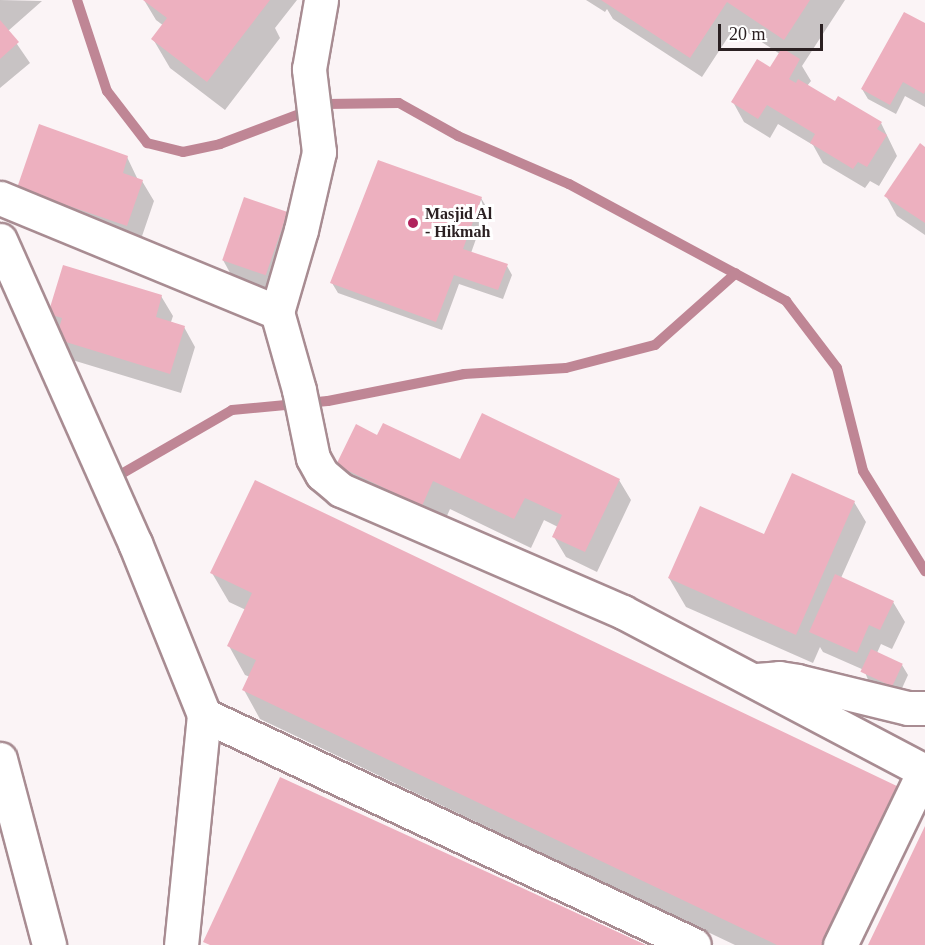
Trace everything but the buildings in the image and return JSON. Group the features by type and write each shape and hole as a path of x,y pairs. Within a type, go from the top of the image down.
{"main road":[{"path":"321,0 309,69 319,152 301,230 277,312 299,390 313,458 322,474 341,490 623,612 924,771 840,945"},
{"path":"0,198 277,312"},
{"path":"0,240 135,543 204,715 181,945"},
{"path":"750,681 779,678 908,708 925,708"},
{"path":"204,715 694,945"},
{"path":"0,759 49,945"}],"waterway":[{"path":"77,0 107,91 147,143 183,152 220,144 326,104 399,103 458,136 569,184 786,301 837,368 863,471 925,571"},
{"path":"123,473 232,410 328,401 464,374 566,368 655,345 736,273"}],"place":[{"name":"Masjid Al - Hikmah","path":"413,223"}]}
